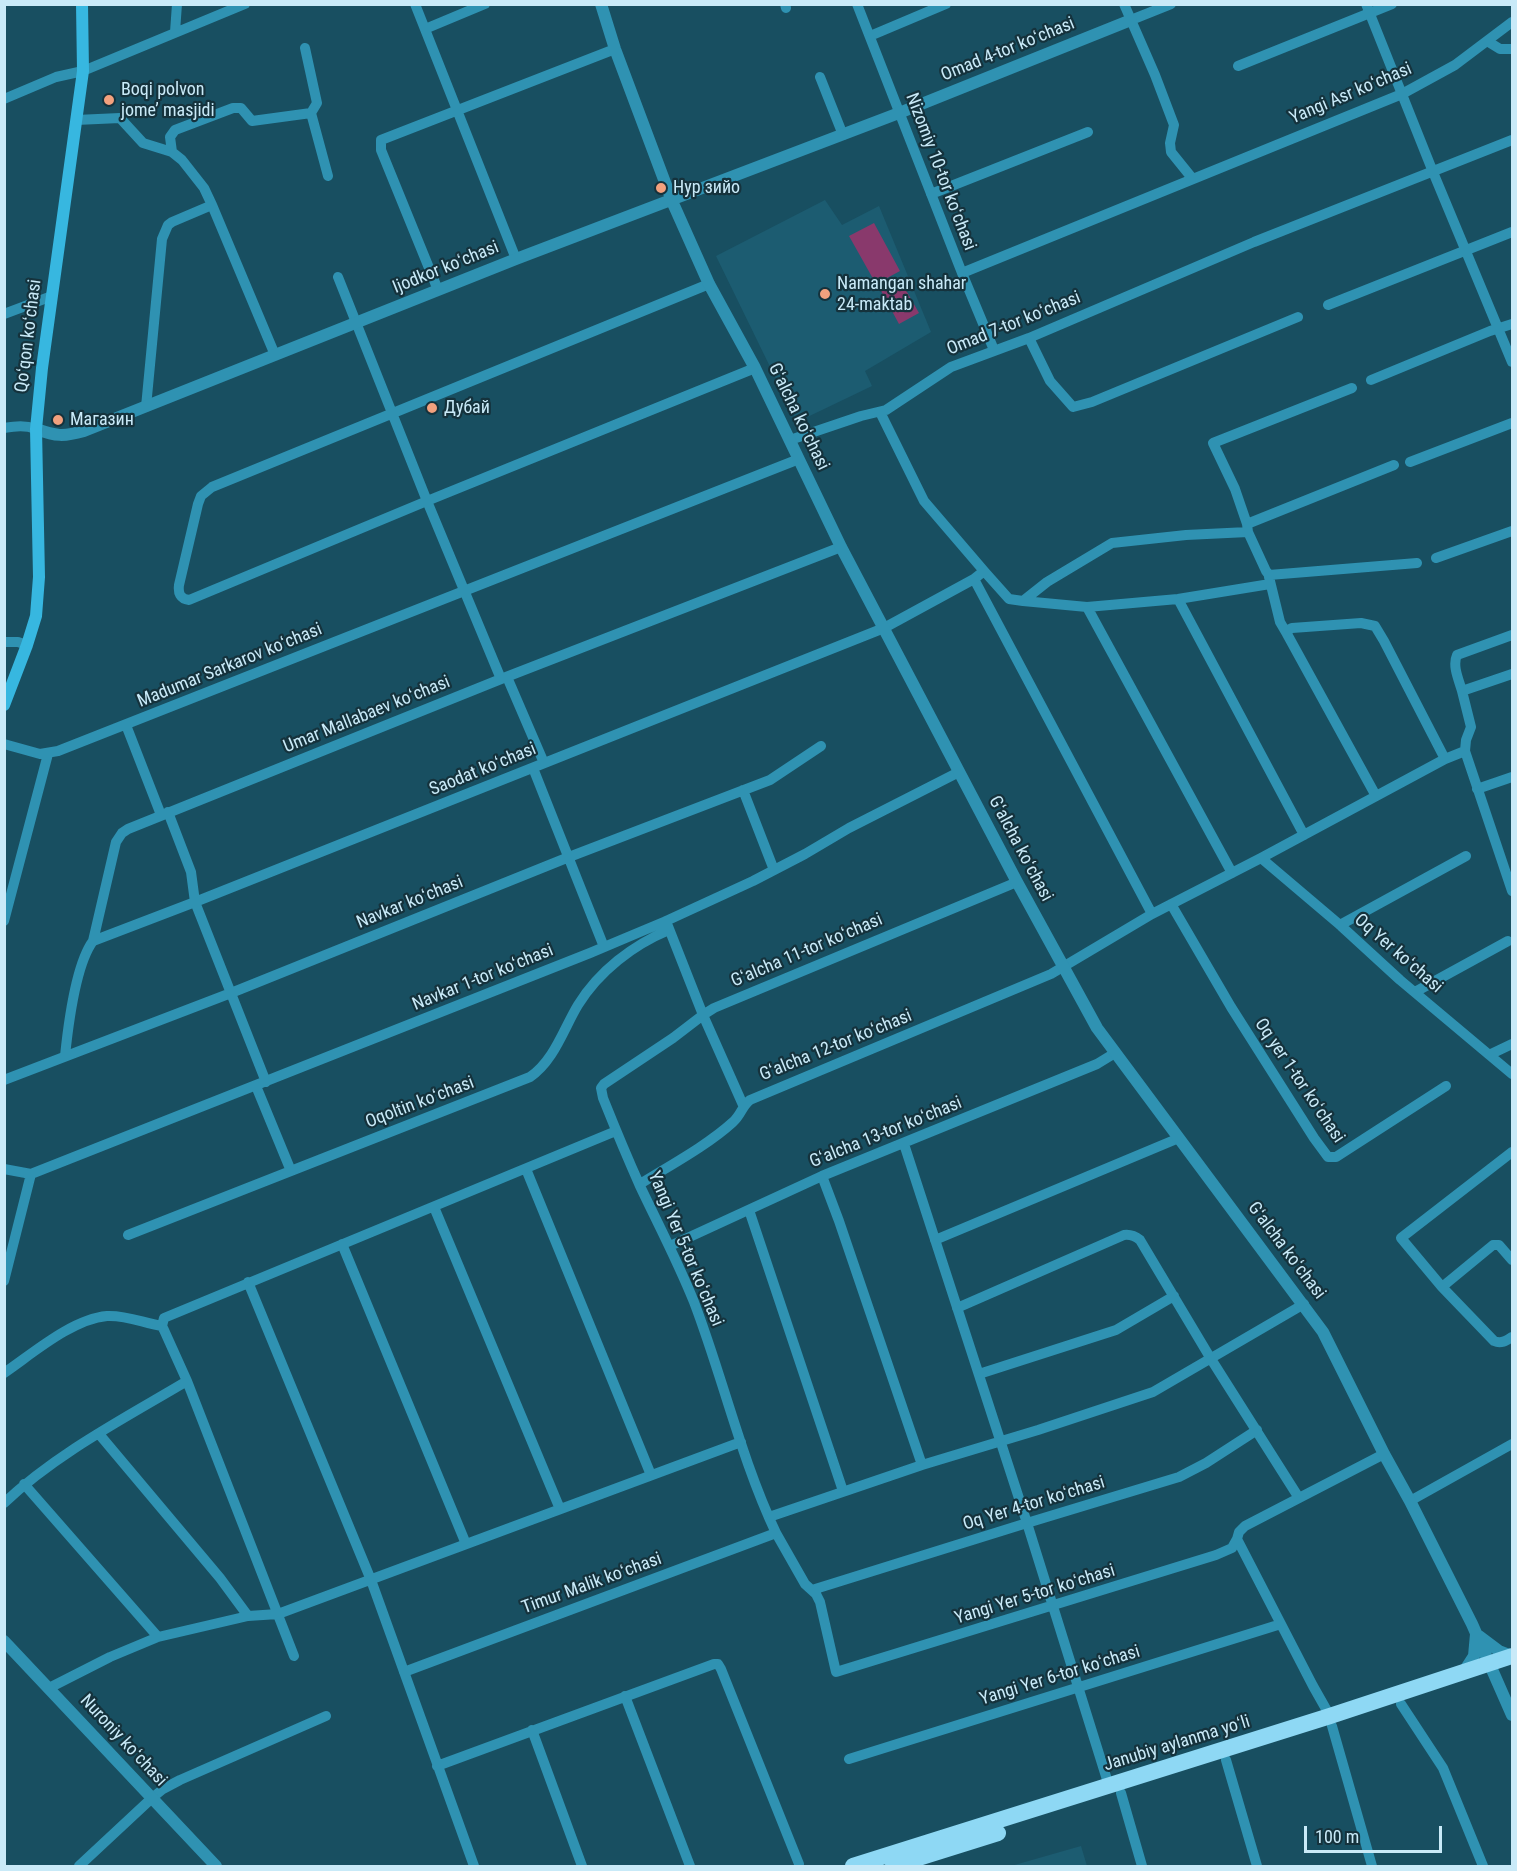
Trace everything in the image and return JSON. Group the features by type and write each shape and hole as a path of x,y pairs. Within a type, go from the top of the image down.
{"highway":[{"name":"Janubiy aylanma yoʻli","path":"893,1866 1115,1790 1331,1721 1401,1704 1493,1669 1512,1656"},
{"name":"Janubiy aylanma yoʻli","path":"853,1866 1226,1760 1462,1674 1512,1668"}],"main road":[{"name":"Qoʻqon koʻchasi","path":"4,705 36,616 39,577 36,429 83,70 82,4"}],"street":[{"path":"175,32 177,4"},
{"path":"4,99 56,77 83,70 245,4"},
{"path":"415,4 516,259"},
{"path":"425,29 485,4"},
{"name":"Gʻalcha koʻchasi","path":"601,4 615,49 672,201 709,284 755,368 841,547 1017,882 1097,1028 1323,1332 1476,1633 1512,1715"},
{"name":"Nizomiy 10-tor koʻchasi","path":"857,4 994,350"},
{"path":"870,36 945,4"},
{"path":"1124,4 1174,125 1170,143 1171,152 1192,178"},
{"path":"1131,20 1171,4"},
{"path":"1238,66 1368,9 1392,4"},
{"path":"1368,9 1432,172 1512,362"},
{"name":"Omad 4-tor koʻchasi","path":"899,113 1131,20"},
{"name":"Yangi Asr koʻchasi","path":"962,273 1402,94 1455,65 1512,22"},
{"path":"1487,41 1500,49 1512,50"},
{"path":"172,152 170,137 176,130 233,108 241,108 252,121 311,112 317,104 305,48"},
{"path":"438,290 380,143 383,139 458,109 615,49"},
{"path":"820,77 843,135"},
{"path":"311,112 328,176"},
{"name":"Ijodkor koʻchasi","path":"4,428 29,426 55,436 69,435 146,407 650,207 672,201 899,113"},
{"path":"76,120 120,118 143,143 172,152 182,160 204,188 275,355"},
{"path":"932,195 1088,132"},
{"name":"Omad 7-tor koʻchasi","path":"790,440 861,416 880,412 896,405 923,384 951,367 1029,338 1254,242 1512,140"},
{"path":"146,407 162,239 168,225 172,222 212,206"},
{"path":"1328,305 1512,232"},
{"path":"338,278 464,590 544,763"},
{"path":"709,284 206,491 198,504 179,585 179,594 182,598 189,600 755,368"},
{"path":"4,314 52,296"},
{"path":"1029,338 1050,381 1072,406 1092,402 1298,317"},
{"path":"1371,380 1512,324"},
{"path":"1352,388 1213,443 1235,489 1247,528 1270,579 1280,622 1376,796"},
{"path":"880,412 924,501 1009,599 1088,607 1178,599 1270,579 1417,563"},
{"path":"1410,462 1512,423"},
{"name":"Madumar Sarkarov koʻchasi","path":"48,754 799,459"},
{"path":"1023,601 1047,582 1112,543 1247,528 1394,465"},
{"path":"1437,558 1512,531"},
{"name":"Umar Mallabaev koʻchasi","path":"65,1056 69,1018 85,954 93,941 116,842 128,829 504,678 841,547"},
{"name":"Saodat koʻchasi","path":"93,941 884,628 974,579 984,571"},
{"path":"974,579 1152,914"},
{"path":"1178,599 1304,835"},
{"path":"1088,607 1232,873"},
{"path":"1287,634 1292,628 1361,623 1375,626 1445,759"},
{"path":"1511,884 1465,751 1471,727 1455,660 1457,655 1512,635"},
{"path":"4,642 18,642 27,645"},
{"path":"1462,692 1512,674"},
{"path":"126,725 191,872 195,902 231,993 291,1171"},
{"path":"4,744 48,754 4,921"},
{"name":"Navkar koʻchasi","path":"4,1080 770,780 821,746"},
{"path":"1063,967 1152,914 1445,759 1465,751"},
{"path":"533,768 604,947"},
{"name":"Navkar 1-tor koʻchasi","path":"31,1174 604,947 668,925 959,772"},
{"path":"1477,789 1512,777"},
{"path":"743,790 774,870"},
{"path":"1340,925 1466,856"},
{"name":"Oq Yer koʻchasi","path":"1261,858 1512,1074"},
{"name":"Gʻalcha 11-tor koʻchasi","path":"616,1131 603,1098 601,1088 604,1084 714,1008 1017,882"},
{"name":"Oq yer 1-tor koʻchasi","path":"1171,904 1236,1016 1328,1157 1336,1157 1446,1086"},
{"path":"668,925 703,1015 743,1105"},
{"name":"Oqoltin koʻchasi","path":"128,1235 530,1077 546,1063 578,1006 600,977 668,925"},
{"path":"1415,992 1508,940"},
{"name":"Gʻalcha 12-tor koʻchasi","path":"639,1184 725,1128 739,1116 743,1105 758,1096 924,1028 1063,967"},
{"path":"1491,1054 1512,1044"},
{"name":"Gʻalcha 13-tor koʻchasi","path":"670,1246 822,1176 1097,1064 1115,1053"},
{"path":"294,1656 187,1381 163,1328 164,1318 616,1131"},
{"name":"Yangi Yer 5-tor koʻchasi","path":"616,1131 694,1301 741,1442 769,1516"},
{"path":"935,1240 1179,1138"},
{"path":"904,1144 1078,1688 1142,1866"},
{"path":"1512,1152 1401,1238 1442,1287 1494,1341 1503,1342 1512,1337"},
{"path":"526,1168 651,1475"},
{"path":"4,1169 31,1174 4,1281"},
{"path":"822,1176 922,1465"},
{"path":"434,1207 560,1509"},
{"path":"749,1210 843,1491"},
{"path":"957,1308 1130,1234 1140,1240 1211,1359 1299,1498"},
{"path":"342,1244 466,1544"},
{"path":"1442,1287 1493,1245 1499,1245 1512,1260"},
{"path":"248,1282 371,1580 474,1866"},
{"path":"979,1374 1116,1330 1174,1296"},
{"path":"812,1590 805,1584 769,1516 1153,1392 1304,1304"},
{"path":"4,1373 51,1341 86,1321 106,1316 121,1317 163,1328"},
{"path":"4,1503 24,1484 99,1434 187,1381"},
{"name":"Oq Yer 4-tor koʻchasi","path":"812,1590 1179,1477 1206,1463 1257,1430"},
{"path":"99,1434 220,1578 248,1616"},
{"path":"49,1688 110,1657 158,1637 248,1616 278,1614 741,1442"},
{"path":"1410,1501 1512,1444"},
{"name":"Yangi Yer 5-tor koʻchasi","path":"812,1590 820,1602 836,1672 1216,1555 1232,1548 1239,1532 1245,1526 1384,1454"},
{"path":"24,1484 158,1637"},
{"name":"Timur Malik koʻchasi","path":"404,1672 776,1533"},
{"path":"1237,1539 1331,1721 1372,1866"},
{"name":"Yangi Yer 6-tor koʻchasi","path":"849,1759 1281,1624"},
{"path":"1476,1633 1495,1649 1512,1656"},
{"path":"1462,1674 1474,1656 1476,1633"},
{"name":"Nuroniy koʻchasi","path":"4,1641 216,1866"},
{"path":"437,1766 718,1664 722,1669 799,1864"},
{"path":"625,1696 690,1866"},
{"path":"1401,1704 1443,1768 1484,1866"},
{"path":"79,1866 163,1789 326,1716"},
{"path":"532,1730 582,1866"},
{"path":"1226,1760 1257,1866"}],"shaded area":[{"name":"Namangan shahar 24-maktab","path":"825,200 842,225 879,206 931,332 865,371 872,386 797,422 716,256"},
{"path":"874,223 900,271 876,284 849,236"},
{"path":"899,278 919,313 899,324 880,289"},
{"path":"1081,1846 1087,1866 1011,1866"}],"place":[{"name":"Boqi polvon jome’ masjidi","path":"109,100"},
{"name":"Нур зийо","path":"661,188"},
{"name":"Namangan shahar 24-maktab","path":"825,294"},
{"name":"Дубай","path":"432,408"},
{"name":"Магазин","path":"58,420"}]}
